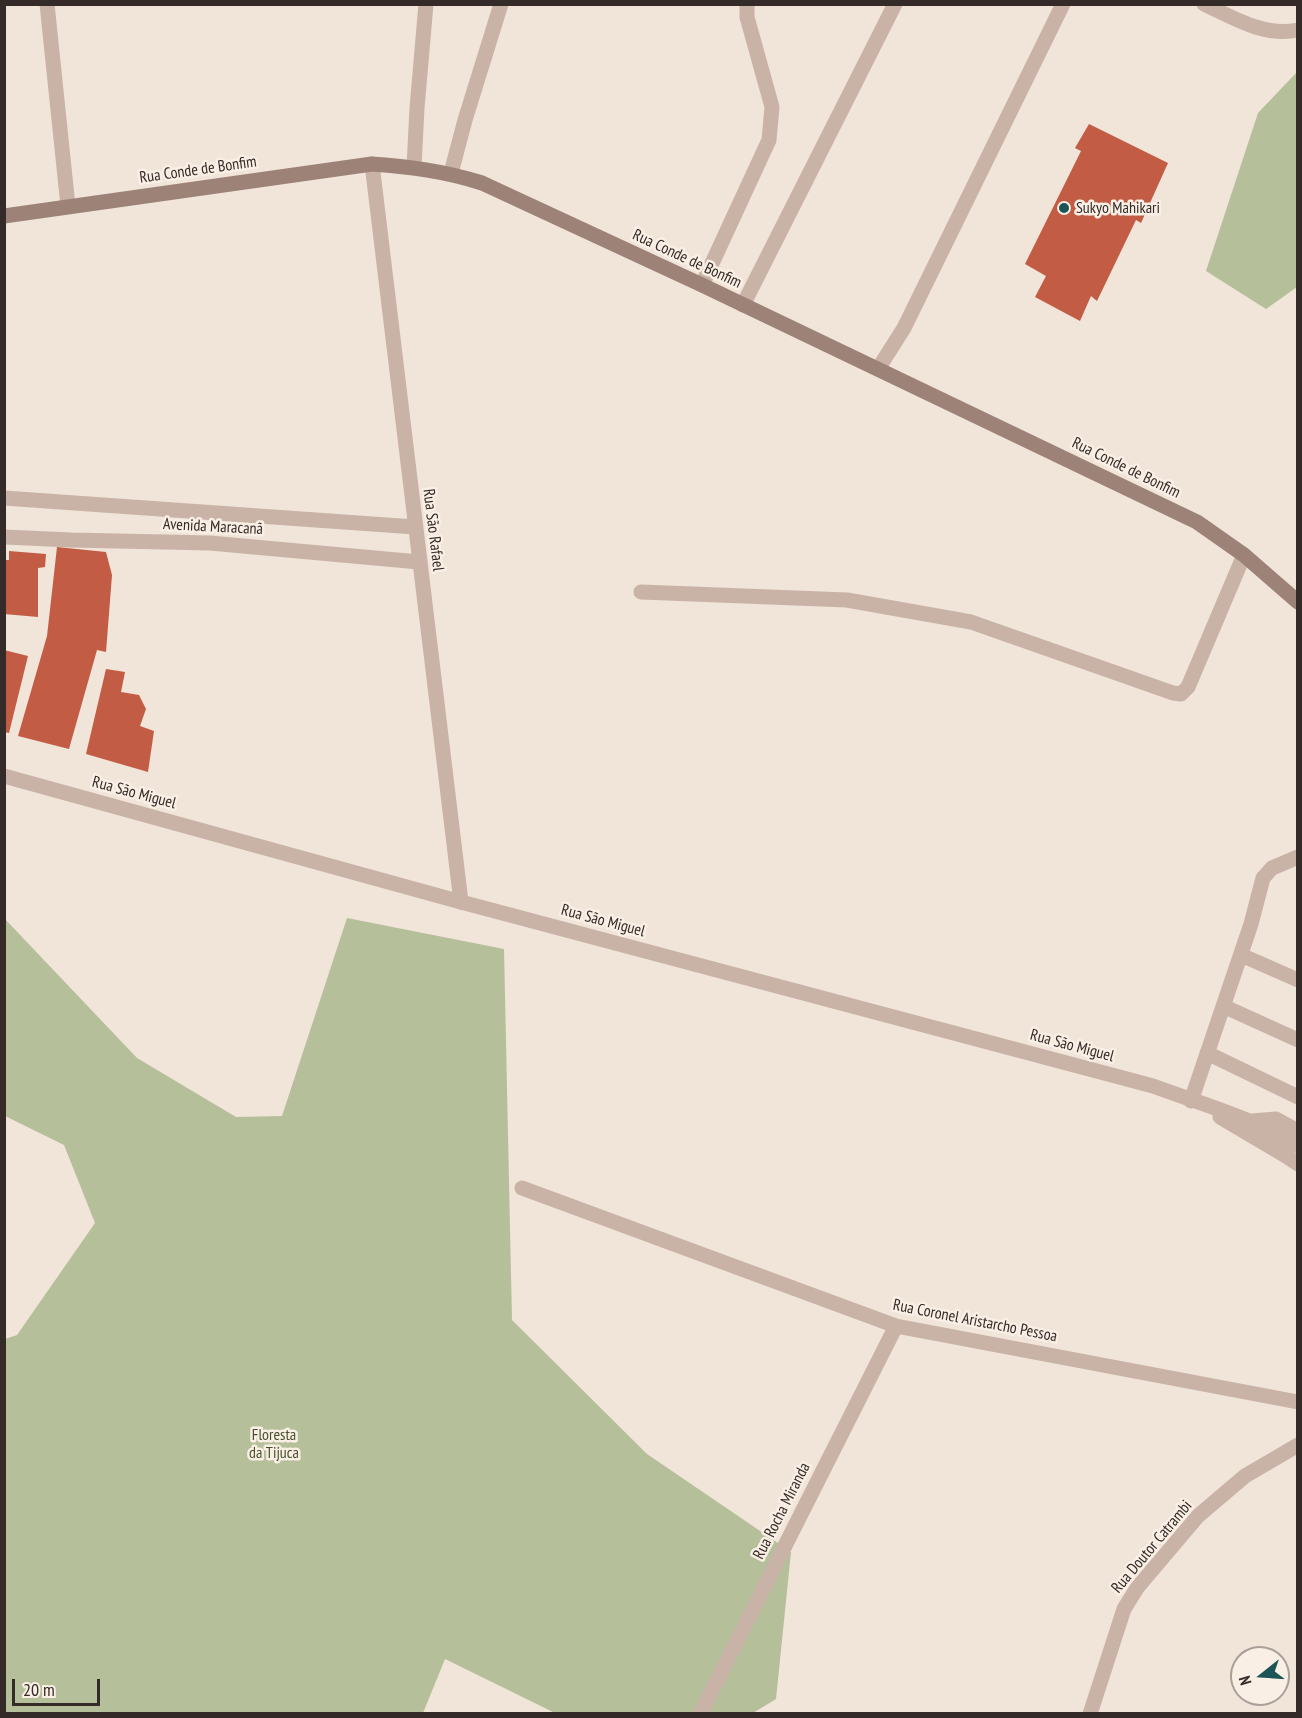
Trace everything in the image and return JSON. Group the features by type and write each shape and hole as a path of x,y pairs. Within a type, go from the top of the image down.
{"main road":[{"name":"Rua Conde de Bonfim","path":"4,216 372,164 451,173 482,183 702,285 1197,522 1244,555 1298,602"}],"street":[{"path":"47,4 68,206"},
{"path":"414,167 426,4"},
{"path":"451,173 501,4"},
{"path":"702,285 769,140 772,107 747,17 747,4"},
{"path":"743,305 895,4"},
{"path":"878,369 904,328 1064,4"},
{"path":"1204,4 1258,29 1288,32 1298,30"},
{"name":"Rua São Rafael","path":"372,164 461,902"},
{"name":"Avenida Maracanã","path":"4,498 415,527"},
{"name":"Avenida Maracanã","path":"4,537 210,543 419,562"},
{"path":"641,592 847,600 971,621 1181,694 1188,687 1244,555"},
{"name":"Rua São Miguel","path":"4,776 461,902 1153,1086 1252,1121 1298,1146"},
{"path":"1191,1101 1241,955 1263,878 1272,868 1298,857"},
{"path":"1241,955 1298,980"},
{"path":"1223,1006 1298,1040"},
{"path":"1208,1053 1298,1097"},
{"name":"Rua São Miguel","path":"1191,1101 1298,1164"},
{"path":"1252,1121 1276,1119 1298,1131"},
{"name":"Rua Coronel Aristarcho Pessoa","path":"522,1188 896,1326 1298,1402"},
{"name":"Rua Rocha Miranda","path":"700,1713 896,1326"},
{"name":"Rua Doutor Catrambi","path":"1090,1713 1124,1608 1137,1588 1198,1516 1245,1476 1298,1446"}],"green space":[{"path":"1297,72 1297,287 1266,309 1206,271 1258,113"},
{"name":"Floresta da Tijuca","path":"4,918 137,1058 236,1117 282,1116 347,918 504,949 512,1320 647,1454 791,1552 776,1699 753,1713 555,1713 445,1659 423,1713 5,1713 5,1339 17,1335 95,1223 64,1145 5,1116"}],"building":[{"path":"1089,124 1168,163 1141,223 1136,220 1097,301 1091,296 1080,321 1035,297 1046,276 1025,264 1081,151 1075,148"},
{"path":"57,547 106,552 112,575 106,652 97,650 69,749 18,736 47,636"},
{"path":"9,551 46,554 45,567 38,568 38,617 4,614 4,560 9,560"},
{"path":"4,650 28,656 9,733 4,732"},
{"path":"106,669 125,672 121,692 139,695 146,709 140,726 154,731 148,772 86,754"}],"place":[{"name":"Sukyo Mahikari","path":"1064,208"}]}
